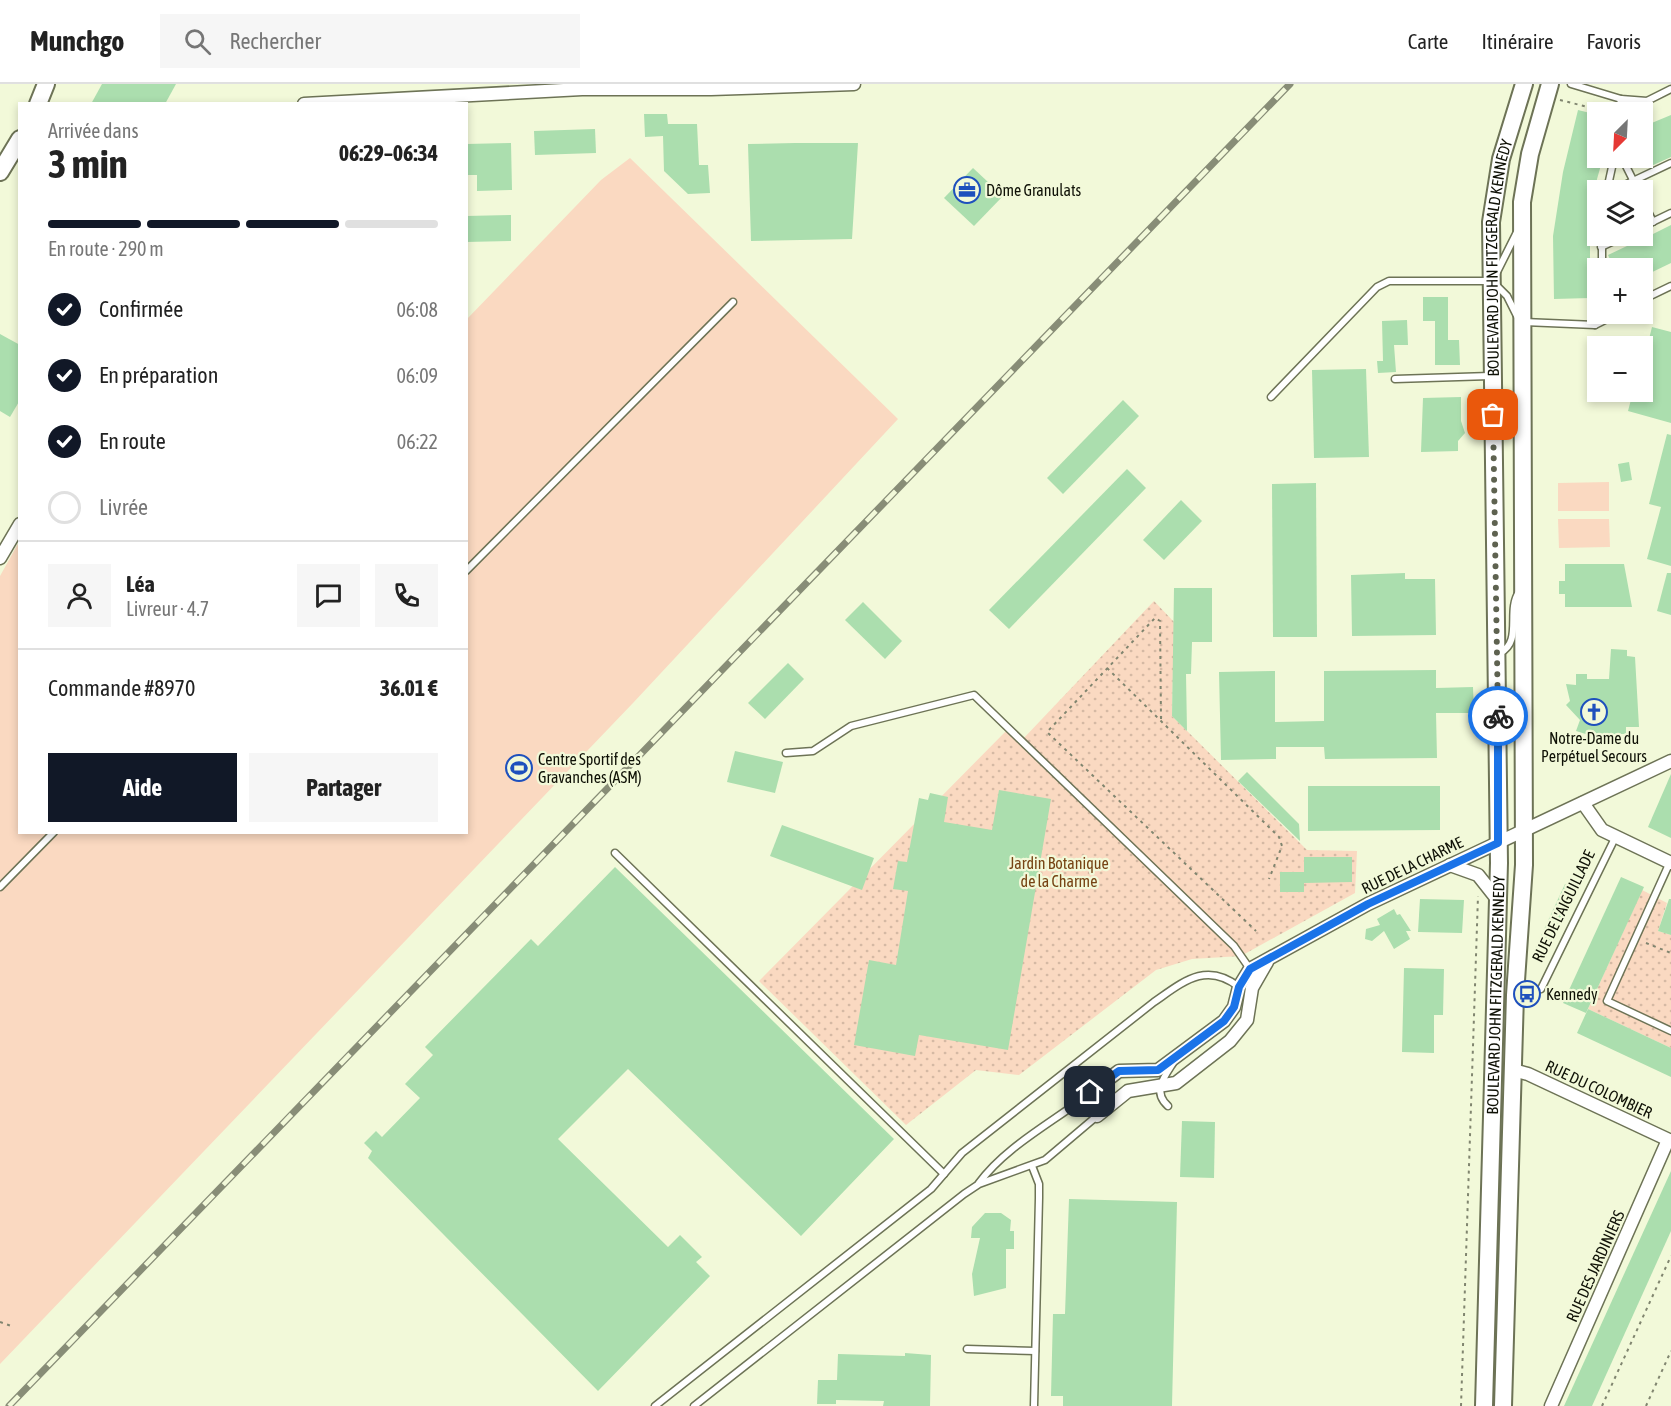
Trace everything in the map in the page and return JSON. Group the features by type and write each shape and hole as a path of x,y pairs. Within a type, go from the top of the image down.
{"main road":[{"path":"39,102 46,84"},
{"name":"BOULEVARD JOHN FITZGERALD KENNEDY","path":"1484,1406 1498,843 1491,222 1501,159 1524,84"},
{"name":"BOULEVARD JOHN FITZGERALD KENNEDY","path":"1503,1406 1516,952 1522,922 1522,202 1530,154 1548,90"},
{"path":"0,172 18,142"}],"street":[{"path":"321,102 854,84"},
{"path":"0,558 18,527"},
{"name":"RUE DE LA CHARME","path":"1077,1103 1119,1071 1158,1070 1179,1055 1224,1021 1234,1007 1239,987 1250,969 1269,958 1368,904 1671,761"},
{"name":"RUE DE L'AIGUILLADE","path":"1583,803 1602,830 1671,863"},
{"path":"1450,865 1478,875 1497,899"},
{"path":"1097,1116 1128,1091 1176,1083 1240,1031 1247,1020 1252,988 1269,958"},
{"name":"RUE DU COLOMBIER","path":"1513,1070 1528,1074 1670,1140"},
{"name":"RUE DES JARDINIERS","path":"1551,1406 1670,1140"}],"lane":[{"path":"1571,84 1621,99 1647,101 1671,89"},
{"path":"1636,180 1671,163"},
{"path":"1653,222 1671,213"},
{"path":"1491,281 1501,267 1522,221"},
{"path":"1601,247 1602,258"},
{"path":"1271,397 1377,287 1389,281 1491,281 1507,296 1521,322 1595,325"},
{"path":"1653,295 1671,286"},
{"path":"468,569 733,302"},
{"path":"1395,379 1493,376"},
{"path":"1496,654 1507,649 1512,638 1512,606 1522,589"},
{"path":"786,753 813,751 851,726 974,695 1234,946 1250,969"},
{"path":"0,887 52,834"},
{"name":"RUE DE L'AIGUILLADE","path":"1541,989 1615,838"},
{"path":"615,853 944,1174"},
{"path":"1671,863 1607,1001 1671,1031"},
{"path":"655,1406 931,1189 962,1153 1154,1002 1181,983 1202,974 1226,976 1239,987"},
{"path":"1168,1106 1161,1100 1159,1092 1164,1077 1179,1055"},
{"path":"694,1406 979,1184 987,1172 1004,1157 1077,1103"},
{"path":"979,1184 1045,1160 1097,1116"},
{"path":"1032,1166 1039,1185 1034,1406"},
{"path":"967,1349 1035,1351"}],"path":[{"path":"1548,90 1587,104"},
{"path":"1161,719 1160,621 1155,618 1047,732 1256,931"},
{"path":"1107,668 1278,837 1282,846 1269,879"},
{"path":"1461,1406 1474,1068 1478,895 1476,889"},
{"path":"1635,939 1671,953"},
{"path":"1602,1406 1671,1256"},
{"path":"0,1322 14,1327"},
{"path":"1646,1406 1671,1352"}],"green space":[{"name":"Centre Sportif des Gravanches (ASM)","path":"630,158 898,419 633,703 0,1364 0,576 18,544 18,834 468,834 468,318 601,180"},
{"path":"1609,482 1609,511 1558,511 1558,483"},
{"path":"1558,519 1609,519 1610,547 1559,548"},
{"name":"Jardin Botanique de la Charme","path":"1154,601 1174,622 1172,716 1307,850 1357,851 1355,893 1241,956 1192,959 1156,970 1019,1075 976,1070 906,1125 759,981 1009,728 1022,740"},
{"path":"1642,890 1667,903 1658,931 1671,935 1671,1048 1588,1009"}],"building":[{"path":"102,84 176,84 166,102 92,102"},
{"path":"1578,110 1587,112 1587,168 1600,168 1597,180 1587,180 1587,246 1590,246 1590,258 1587,258 1587,298 1554,299 1553,236 1563,172"},
{"path":"644,114 667,114 668,124 697,124 699,165 708,165 710,193 688,194 664,171 663,136 645,137"},
{"path":"1671,115 1671,157 1653,165 1653,122"},
{"path":"595,129 596,153 535,155 534,131"},
{"path":"511,143 512,190 477,191 477,175 468,175 468,144"},
{"path":"858,143 852,239 751,241 748,144"},
{"path":"973,168 1003,196 974,226 944,198"},
{"path":"511,215 511,241 468,242 468,216"},
{"path":"1671,225 1671,263 1653,272 1653,258 1609,258 1608,255 1627,246 1653,246 1653,234"},
{"path":"1423,297 1448,297 1448,340 1459,340 1460,365 1435,365 1435,321 1423,321"},
{"path":"1407,320 1408,345 1394,345 1396,372 1378,373 1377,361 1383,361 1382,321"},
{"path":"1652,327 1671,332 1671,423 1628,411 1630,402 1653,402 1653,336 1650,336"},
{"path":"0,334 18,344 18,403 10,417 0,411"},
{"path":"1366,369 1369,457 1314,458 1312,370"},
{"path":"1461,397 1461,421 1465,433 1458,441 1458,451 1421,452 1423,398"},
{"path":"1123,400 1139,416 1063,494 1047,478"},
{"path":"1667,434 1671,435 1671,566 1647,559 1661,507 1649,504"},
{"path":"1629,462 1632,480 1621,482 1618,464"},
{"path":"1127,469 1146,488 1009,629 989,610"},
{"path":"1316,483 1317,637 1273,637 1272,484"},
{"path":"1181,500 1202,521 1164,560 1143,540"},
{"path":"1565,564 1624,564 1632,607 1565,607 1565,594 1559,594 1559,581 1565,581"},
{"path":"1405,573 1405,579 1435,579 1436,635 1352,636 1351,575"},
{"path":"1667,573 1671,573 1671,615 1657,611"},
{"path":"1174,588 1212,588 1212,642 1192,642 1191,674 1186,674 1187,731 1172,716"},
{"path":"863,602 902,641 885,659 845,620"},
{"path":"1611,649 1627,650 1627,656 1635,657 1639,727 1626,727 1626,734 1602,734 1602,739 1576,731 1580,720 1566,705 1570,701 1566,684 1576,685 1576,674 1587,674 1587,679 1609,679"},
{"path":"788,663 804,679 765,719 748,703"},
{"path":"1436,670 1436,688 1473,687 1474,713 1436,713 1437,758 1325,759 1324,747 1276,747 1276,759 1221,760 1219,672 1275,671 1275,722 1324,721 1324,671"},
{"path":"735,751 783,762 775,793 727,782"},
{"path":"1247,772 1299,824 1300,841 1238,781"},
{"path":"1671,774 1671,838 1648,827"},
{"path":"1308,786 1440,786 1440,830 1308,831"},
{"path":"999,790 1051,799 1008,1050 919,1035 915,1056 854,1045 869,960 896,965 908,891 893,889 898,861 907,862 919,798 928,800 930,793 948,797 944,822 992,830"},
{"path":"782,825 874,858 862,890 770,856"},
{"path":"1304,857 1352,857 1352,882 1304,883 1304,892 1280,892 1280,872 1304,872"},
{"path":"615,867 894,1139 801,1236 628,1069 558,1139 668,1247 680,1235 702,1257 696,1262 710,1276 598,1391 368,1158 372,1151 364,1143 376,1131 382,1137 420,1098 405,1084 433,1055 425,1047 531,939 538,946"},
{"path":"1621,877 1644,887 1586,1013 1563,1003"},
{"path":"1565,884 1577,889 1544,959 1533,953"},
{"path":"1420,899 1464,900 1462,933 1418,932"},
{"path":"1669,899 1671,899 1671,935 1658,931"},
{"path":"1394,909 1411,931 1406,931 1410,939 1394,949 1384,931 1372,941 1365,939 1366,929 1380,925 1377,919"},
{"path":"1404,968 1444,969 1443,1015 1434,1015 1434,1053 1402,1052"},
{"path":"1588,1009 1671,1048 1671,1077 1577,1033"},
{"path":"1182,1121 1215,1122 1214,1178 1180,1177"},
{"path":"1671,1171 1671,1231 1592,1406 1564,1406"},
{"path":"1069,1199 1177,1202 1172,1406 1063,1406 1063,1396 1051,1396 1053,1314 1065,1314"},
{"path":"985,1213 1001,1213 1011,1220 1010,1231 1014,1231 1014,1249 1006,1249 1006,1288 974,1296 972,1274 980,1238 971,1238 972,1227"},
{"path":"905,1353 931,1355 930,1406 883,1406 884,1401 836,1400 836,1404 817,1404 818,1380 837,1380 838,1354 905,1356"}],"railway":[{"path":"9,1406 1290,84"}],"way so far":[{"path":"1493,415 1498,716"}],"place":[{"name":"Dôme Granulats","path":"967,190"},
{"name":"Notre-Dame du Perpétuel Secours","path":"1594,712"},
{"name":"Centre Sportif des Gravanches (ASM)","path":"519,768"},
{"name":"Kennedy","path":"1527,994"}],"route":[{"path":"1090,1092 1119,1071 1158,1070 1224,1021 1234,1007 1239,987 1250,969 1368,904 1498,843 1498,716"}]}
